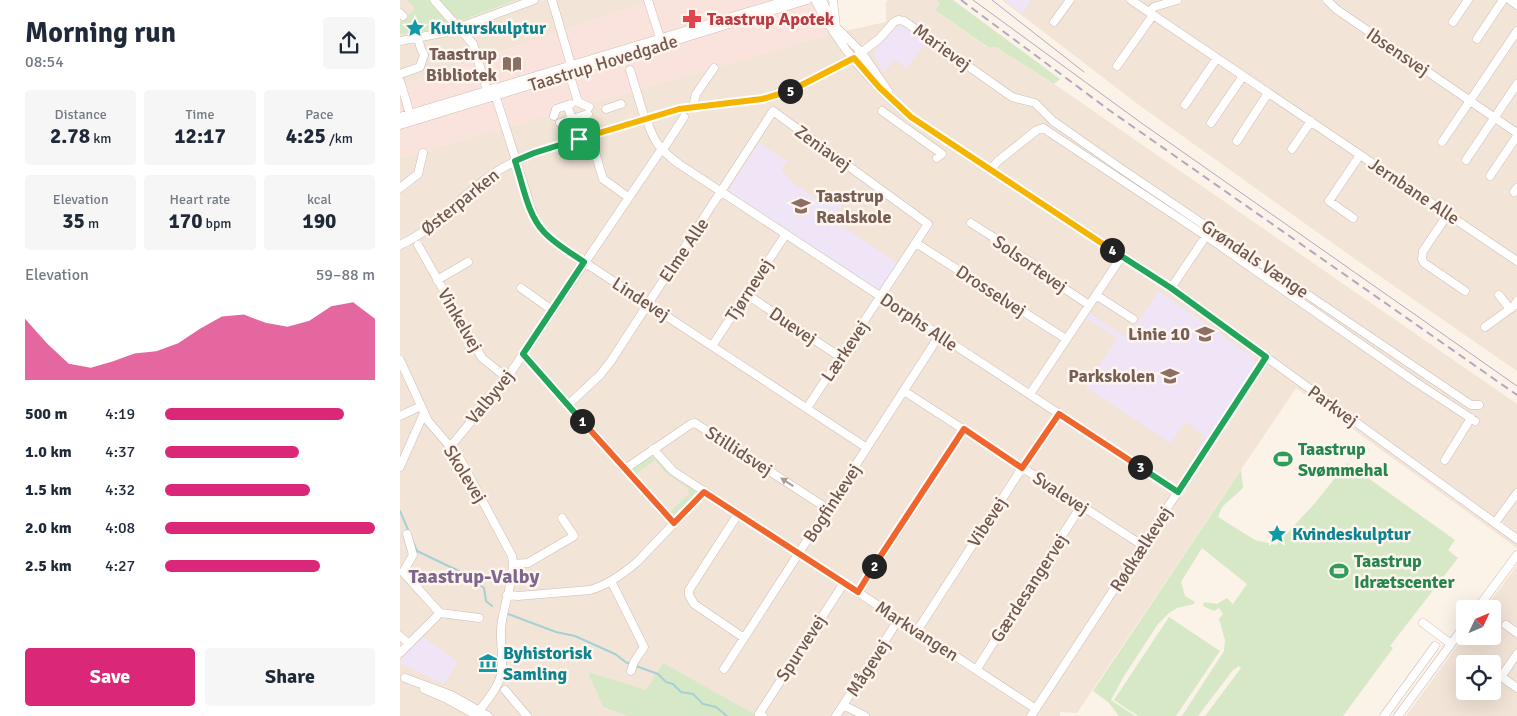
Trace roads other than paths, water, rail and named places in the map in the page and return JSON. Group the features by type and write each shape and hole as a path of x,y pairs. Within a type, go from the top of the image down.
{"street":[{"name":"Lindevej","path":"434,0 475,48 534,217 539,226 551,239 867,448"},
{"path":"400,40 418,38 459,28 534,0"},
{"path":"552,0 578,102 588,111 560,123"},
{"path":"648,0 661,42"},
{"name":"Taastrup Hovedgade","path":"400,117 571,70 788,0"},
{"name":"Taastrup Hovedgade","path":"661,42 807,0"},
{"name":"Parkvej","path":"815,0 840,42 891,99 914,118 1171,288 1517,539"},
{"name":"Parkvej","path":"822,0 841,34 862,53 891,95 914,118"},
{"path":"833,0 836,27"},
{"path":"1054,22 1070,0"},
{"name":"Jernbane Alle","path":"1131,0 1517,261"},
{"path":"1117,66 1154,7 1177,0"},
{"name":"Ibsensvej","path":"1327,0 1336,9 1517,135 1490,176"},
{"path":"1453,22 1468,0"},
{"path":"1477,39 1503,0"},
{"path":"1510,0 1517,4"},
{"name":"Marievej","path":"854,58 879,39 894,22 898,20 904,21 1012,98 1035,103"},
{"path":"1442,142 1517,31"},
{"path":"400,74 420,67 424,55 420,49 418,38"},
{"name":"Østerparken","path":"400,246 427,229 484,180 515,161 534,153 645,118 693,107 740,102 781,94 793,90 854,58"},
{"path":"1185,106 1217,58"},
{"path":"693,107 696,94 714,68"},
{"name":"Dorphs Alle","path":"630,70 652,137 661,150 882,296 939,336 1178,492"},
{"path":"1211,123 1243,76"},
{"path":"400,81 410,114"},
{"path":"1466,160 1517,84"},
{"name":"Taastrup Hovedgade","path":"400,124 491,93"},
{"path":"1237,141 1268,93"},
{"path":"554,116 556,109 578,102"},
{"name":"Grøndals Vænge","path":"1035,103 1053,121 1123,170 1471,405 1479,405"},
{"path":"606,109 620,104"},
{"path":"568,105 579,139"},
{"path":"882,110 942,154 937,158"},
{"name":"Elme Alle","path":"568,405 605,370 773,111"},
{"name":"Zeniavej","path":"773,111 927,222 928,225 916,243"},
{"path":"661,150 684,117"},
{"path":"907,129 914,118"},
{"path":"1292,149 1311,122"},
{"path":"990,170 1019,144 1037,130 1043,128 1206,236 1414,381 1473,419 1445,460"},
{"path":"592,142 604,180 628,197"},
{"name":"Valbyvej","path":"450,447 507,378 661,150"},
{"path":"400,188 418,174 423,153"},
{"path":"1330,200 1360,155"},
{"path":"1322,194 1353,218"},
{"path":"1448,214 1423,251 1422,260 1465,291"},
{"name":"Solsortevej","path":"971,222 993,237 996,244 1004,250 1011,250 1032,263 1037,270 1089,305"},
{"name":"Tjørnevej","path":"712,346 786,234"},
{"path":"1171,288 1206,236"},
{"name":"Lærkevej","path":"807,408 916,243"},
{"name":"Drosselvej","path":"916,243 1066,339"},
{"name":"Vinkelvej","path":"418,245 482,358 507,378"},
{"path":"1030,394 1122,256"},
{"name":"Vinkelvej","path":"437,280 468,262"},
{"path":"520,288 552,310"},
{"name":"Duevej","path":"746,294 840,357"},
{"path":"1096,295 1133,319"},
{"path":"1499,295 1510,308"},
{"path":"1485,327 1517,301"},
{"name":"Bogfinkevej","path":"724,670 939,336"},
{"path":"523,354 674,523"},
{"name":"Rødkælkevej","path":"1034,712 1266,357"},
{"name":"Skolevej","path":"400,360 434,429 459,457 505,541 513,564"},
{"name":"Svalevej","path":"904,391 1142,546"},
{"path":"400,416 423,409"},
{"path":"400,467 423,409"},
{"name":"Vibevej","path":"917,631 1059,414"},
{"name":"Stillidsvej","path":"625,469 691,424 698,424 828,509"},
{"path":"858,592 964,429"},
{"name":"Markvangen","path":"653,449 673,471 976,670 1034,712"},
{"path":"507,594 518,596 590,590 600,587 637,562 704,492"},
{"path":"1495,523 1517,493"},
{"name":"Gærdesangervej","path":"976,670 1081,506"},
{"path":"738,514 689,590 689,594 694,604 744,638"},
{"path":"477,714 500,678 501,627 513,564 528,563 574,536 562,518"},
{"path":"407,534 414,555 401,572 440,613 479,618"},
{"path":"1484,600 1517,555"},
{"path":"610,581 644,647 632,667"},
{"name":"Spurvevej","path":"761,715 844,583"},
{"path":"400,653 440,613"},
{"name":"Mågevej","path":"836,716 899,619"},
{"path":"1423,623 1450,644"},
{"path":"1506,625 1517,633"},
{"path":"400,636 408,644"},
{"path":"1398,716 1456,636"},
{"path":"1384,716 1435,646"},
{"path":"1517,654 1501,677 1517,688"},
{"path":"402,676 477,714 488,716"},
{"path":"1408,683 1417,690"},
{"path":"505,690 527,716"},
{"path":"843,705 865,716"}],"waterway":[{"path":"400,511 409,532"},
{"path":"414,544 417,551 463,573 484,588 486,601 492,606"},
{"path":"508,614 556,632 575,636 632,664"},
{"path":"636,666 658,674 681,692 693,694 703,704 716,707 727,716"}],"tram line":[{"path":"973,0 1140,122 1517,386"},
{"path":"992,0 1084,72"}],"railway":[{"path":"961,0 1109,110 1517,395"}],"place":[{"name":"Taastrup Apotek","path":"692,19"},
{"name":"Kulturskulptur","path":"415,28"},
{"name":"Taastrup Bibliotek","path":"512,64"},
{"name":"Taastrup Realskole","path":"801,206"},
{"name":"Linie 10","path":"1205,334"},
{"name":"Parkskolen","path":"1170,376"},
{"name":"Taastrup Svømmehal","path":"1283,459"},
{"name":"Kvindeskulptur","path":"1277,534"},
{"name":"Taastrup Idrætscenter","path":"1339,571"},
{"name":"Byhistorisk Samling","path":"488,663"}],"district":[{"name":"Taastrup-Valby","path":"474,576"}]}
